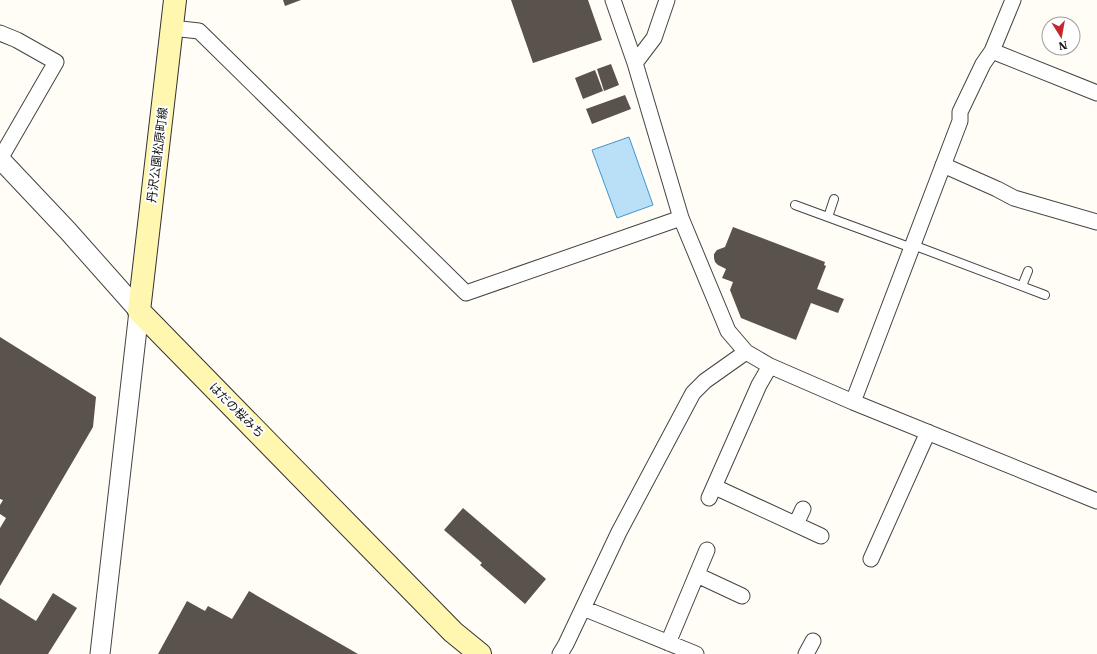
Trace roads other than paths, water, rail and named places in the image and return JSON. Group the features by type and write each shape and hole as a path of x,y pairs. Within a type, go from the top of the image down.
{"main road":[{"name":"丹沢公園松原町線","path":"139,311 175,0"},
{"name":"はだの桜みち","path":"139,311 453,632 480,654"}],"street":[{"path":"613,0 634,63 681,218 728,331 746,352 770,366 853,402 1097,501"},
{"path":"634,63 654,38 667,0"},
{"path":"853,402 960,121 960,112 983,64 992,51 1013,0"},
{"path":"172,28 199,31 466,293 681,218"},
{"path":"0,33 17,40 56,62 0,159"},
{"path":"992,51 1097,93"},
{"name":"はだの桜みち","path":"0,159 68,231 139,311"},
{"path":"943,165 998,189 1014,198 1097,222"},
{"path":"100,654 139,311"},
{"path":"560,654 619,532 693,392 705,381 746,352"},
{"path":"770,366 759,385 712,492 796,524 820,536"},
{"path":"871,559 928,432"},
{"path":"796,524 802,509"},
{"path":"668,643 707,550"},
{"path":"697,576 742,596"},
{"path":"583,608 696,654"}],"lane":[{"path":"828,217 834,199"},
{"path":"795,205 1045,295"},
{"path":"1022,286 1028,271"}],"water":[{"path":"629,137 653,205 617,218 592,150"}]}
